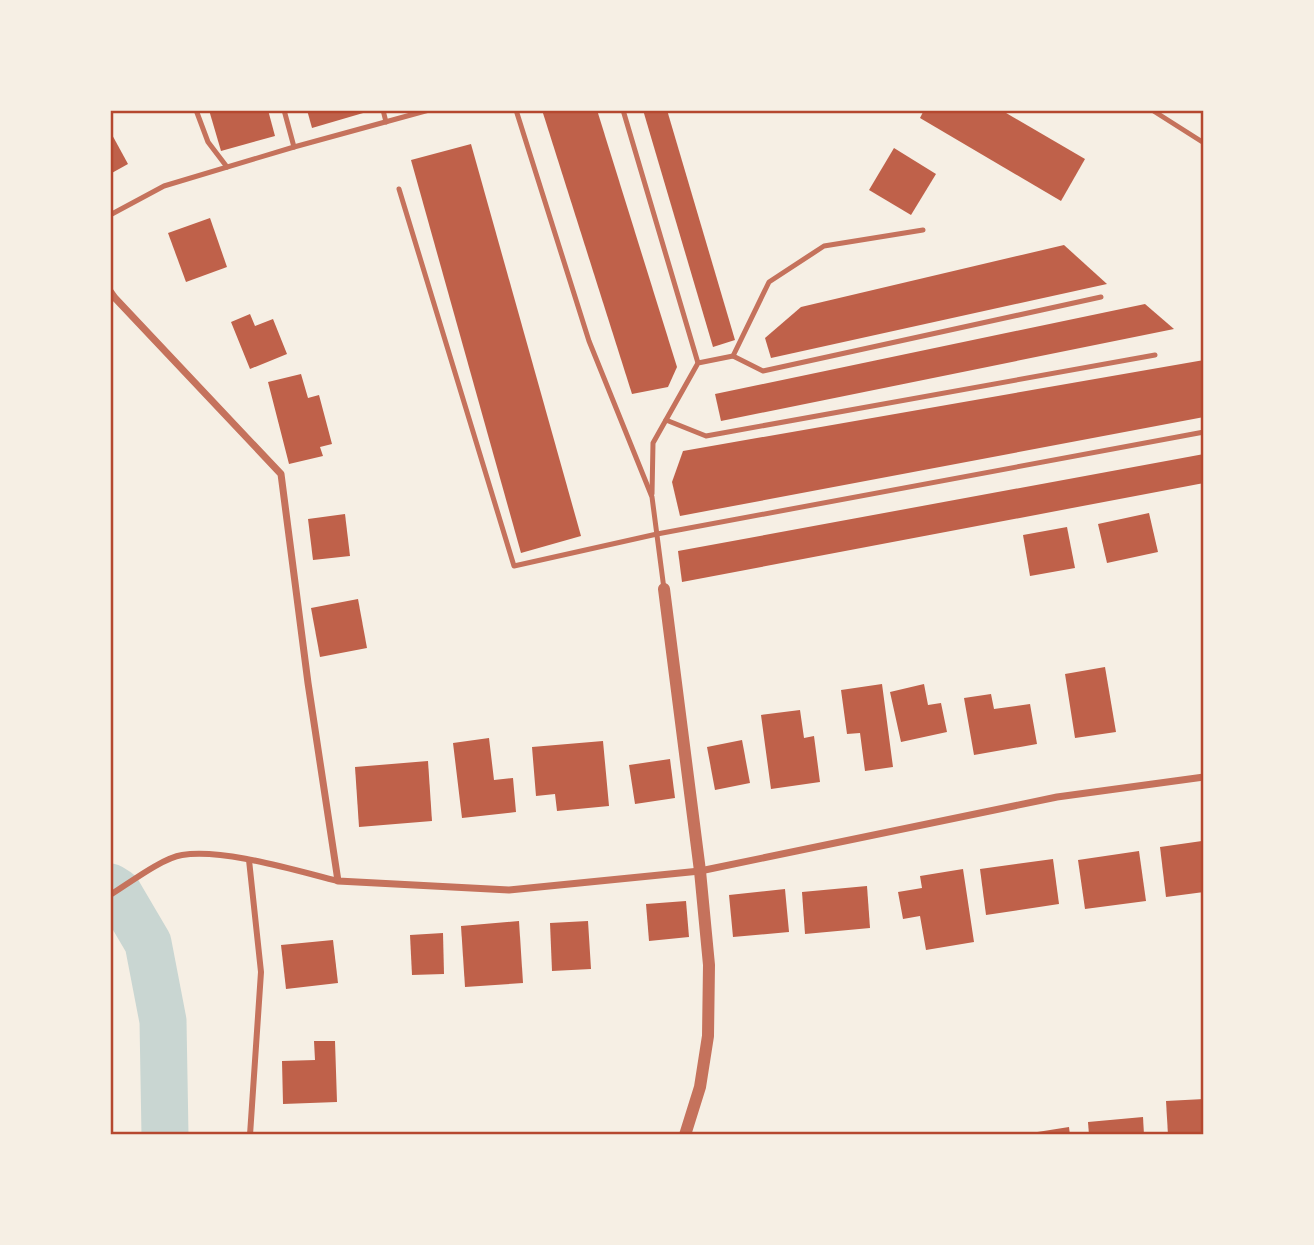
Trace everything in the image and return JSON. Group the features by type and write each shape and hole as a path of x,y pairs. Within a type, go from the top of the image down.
{"street":[{"path":"110,291 281,474 308,683 338,881"},
{"path":"664,589 700,871 709,965 708,1036 700,1087 685,1135"},
{"path":"110,895 148,871 181,855 220,855 338,881 509,890 700,871 1057,797 1204,777"},
{"path":"249,860 261,972 250,1135"}],"lane":[{"path":"196,110 208,142 227,167"},
{"path":"284,110 294,146"},
{"path":"383,110 386,122"},
{"path":"110,215 164,186 294,146 429,110"},
{"path":"516,110 589,341 652,497"},
{"path":"623,110 698,363 653,443 652,497 664,589"},
{"path":"1152,110 1204,143"},
{"path":"399,189 514,566 657,534 1204,432"},
{"path":"733,356 769,282 824,246 923,230"},
{"path":"698,363 733,356 763,371 1101,297"},
{"path":"666,420 706,436 1156,355"}],"building":[{"path":"209,110 268,110 275,136 221,151"},
{"path":"307,110 370,110 370,111 312,128"},
{"path":"542,110 597,110 677,367 668,387 632,394"},
{"path":"643,110 667,110 735,340 713,347"},
{"path":"924,110 1001,110 1085,159 1061,201 920,118"},
{"path":"110,131 128,164 110,174"},
{"path":"471,144 581,536 521,553 411,160"},
{"path":"894,148 936,174 911,215 869,190"},
{"path":"210,218 227,267 186,282 168,233"},
{"path":"1064,245 1107,284 771,358 765,338 801,307"},
{"path":"1145,304 1174,329 721,421 715,394"},
{"path":"250,314 255,326 273,319 287,354 250,369 231,322"},
{"path":"1204,360 1204,417 680,516 672,482 683,451"},
{"path":"301,374 308,398 319,395 332,444 320,447 323,456 289,464 268,382"},
{"path":"1204,454 1204,483 682,582 678,551"},
{"path":"1149,513 1158,552 1107,563 1098,524"},
{"path":"345,514 350,556 313,560 308,519"},
{"path":"1067,527 1075,568 1030,576 1023,535"},
{"path":"358,599 367,648 320,657 311,608"},
{"path":"1105,667 1116,732 1075,738 1065,674"},
{"path":"882,684 893,767 865,771 860,733 847,734 841,690"},
{"path":"924,684 928,705 941,703 947,732 901,742 890,692"},
{"path":"991,694 994,709 1030,704 1037,744 974,755 964,698"},
{"path":"800,710 804,738 814,736 820,782 771,789 761,715"},
{"path":"489,738 494,780 513,778 516,812 462,818 453,743"},
{"path":"742,740 750,783 715,790 707,747"},
{"path":"603,741 609,806 557,811 555,794 536,796 532,747"},
{"path":"670,759 675,798 635,804 629,765"},
{"path":"428,761 432,821 359,827 355,767"},
{"path":"1202,841 1204,892 1166,897 1160,847"},
{"path":"1139,851 1146,901 1085,909 1078,860"},
{"path":"1053,859 1059,904 986,915 980,869"},
{"path":"963,869 974,942 926,950 920,916 903,919 898,892 922,888 920,876"},
{"path":"867,886 870,928 805,934 802,892"},
{"path":"785,889 789,932 733,937 729,895"},
{"path":"686,901 689,937 649,941 646,904"},
{"path":"519,921 523,983 465,987 461,926"},
{"path":"588,921 591,969 552,971 550,923"},
{"path":"443,933 444,974 412,975 410,935"},
{"path":"333,940 338,983 286,989 281,945"},
{"path":"314,1041 335,1041 337,1102 283,1104 282,1061 315,1060"},
{"path":"1204,1099 1204,1135 1168,1135 1166,1101"},
{"path":"1143,1117 1144,1135 1089,1135 1088,1122"},
{"path":"1069,1127 1070,1135 1031,1135 1031,1133"}],"waterway":[{"path":"110,887 118,892 148,943 163,1021 165,1135"}]}
